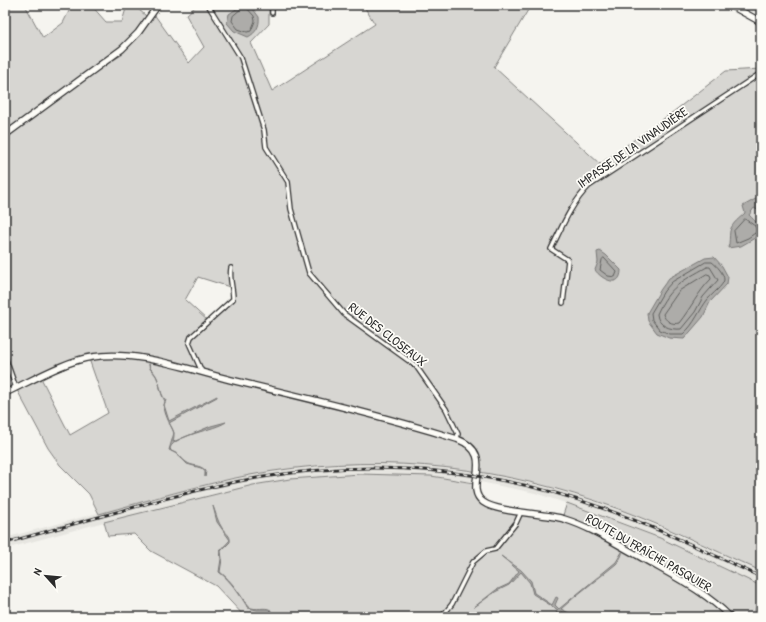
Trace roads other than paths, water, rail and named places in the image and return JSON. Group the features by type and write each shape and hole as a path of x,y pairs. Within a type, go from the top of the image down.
{"main road":[{"path":"5,135 122,49 142,28 158,5"},
{"path":"730,5 761,22"},
{"name":"ROUTE DU FRAÎCHE PASQUIER","path":"5,393 66,365 90,357 120,354 203,372 396,420 467,443 475,451 479,463 477,493 483,502 491,506 562,518 582,525 686,583 720,607 730,617"}],"street":[{"name":"RUE DES CLOSEAUX","path":"208,5 241,58 264,130 266,147 288,182 291,209 303,258 309,273 344,314 416,366 446,409 458,434 457,439"},
{"path":"272,5 272,13"},
{"name":"IMPASSE DE LA VINAUDIÈRE","path":"563,303 568,260 550,249 569,211 580,195 589,186 761,73"},
{"path":"203,372 189,343 191,337 233,299 233,288 229,279 231,268"},
{"path":"5,357 16,388"},
{"path":"444,614 452,604 473,562 486,551 495,549 516,523 521,512"}],"water":[{"path":"242,5 250,5 259,17 257,29 248,37 234,31 227,23 229,14"},
{"path":"761,196 761,212 754,208 749,215 759,226 760,235 741,246 728,248 731,228 734,223 745,213 743,206"},
{"path":"600,251 621,270 620,276 615,281 602,277 595,270 598,262 597,252"},
{"path":"714,257 722,266 728,277 727,284 710,302 703,317 684,339 669,338 657,333 648,321 647,313 669,278 705,258"},
{"path":"217,396 169,423 164,405 169,421"},
{"path":"226,422 221,425 188,436 211,426"},
{"path":"174,434 173,442 186,437 173,443 170,448 171,451 169,450"},
{"path":"171,451 178,454 184,460 177,455"},
{"path":"184,460 188,464 199,466 204,469 206,471 205,477 205,471 201,468 187,464"},
{"path":"213,506 218,521 229,536 230,540 217,522"},
{"path":"230,540 230,542 221,551 222,559 220,572 232,584 249,607 255,609 266,608 271,610 269,617 269,610 257,610 248,608 231,584 219,572 221,559 220,551"},
{"path":"622,552 616,564 561,609 577,617 560,611 554,617 558,610 533,594 530,583 521,572 509,585 495,592 473,608 496,590 509,584 519,571 501,556 521,570 531,581 534,593 552,605 556,597 558,598 555,605 559,609 616,562"}],"railway":[{"path":"5,543 171,497 242,480 301,472 388,468 431,470 475,476 560,494 642,523 761,577"}]}
